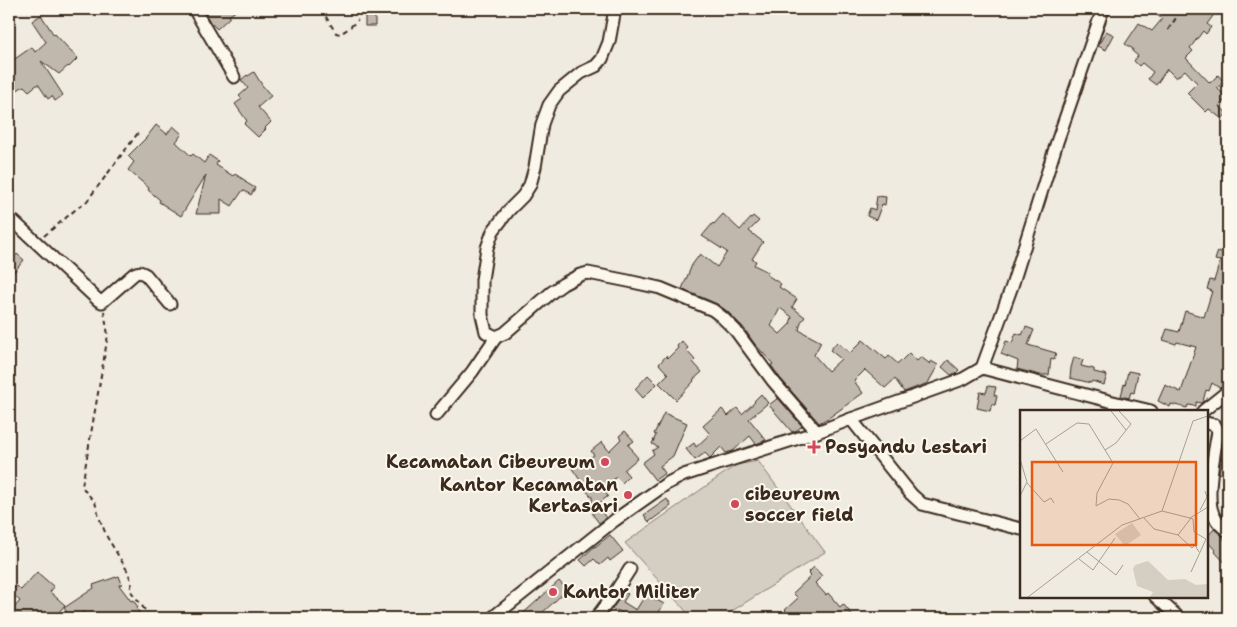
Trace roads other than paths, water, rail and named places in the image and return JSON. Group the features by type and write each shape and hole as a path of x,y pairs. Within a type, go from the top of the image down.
{"street":[{"path":"194,9 234,77"},
{"path":"496,337 486,332 482,315 482,280 487,248 493,231 530,185 542,124 549,105 559,91 581,73 596,66 602,59 609,42 615,9"},
{"path":"492,618 615,520 666,484 691,473 817,432 963,379 982,368 1012,286 1057,142 1103,9"},
{"path":"9,217 94,298 102,302 134,274 142,272 170,304"},
{"path":"436,415 472,372 496,337 506,333 563,284 588,273 660,288 713,310 736,331 787,398 817,432"},
{"path":"982,368 1147,410"},
{"path":"1204,410 1228,391"},
{"path":"850,419 911,494 922,504 1020,529"},
{"path":"1207,423 1215,425 1218,431 1209,490 1212,513 1228,532"},
{"path":"596,618 630,569"},
{"path":"1156,597 1179,618"}],"place":[{"name":"Posyandu Lestari","path":"814,447"},
{"name":"Kecamatan Cibeureum","path":"605,462"},
{"name":"Kantor Kecamatan Kertasari","path":"628,495"},
{"name":"cibeureum soccer field","path":"735,504"},
{"name":"Kantor Militer","path":"553,592"}]}
